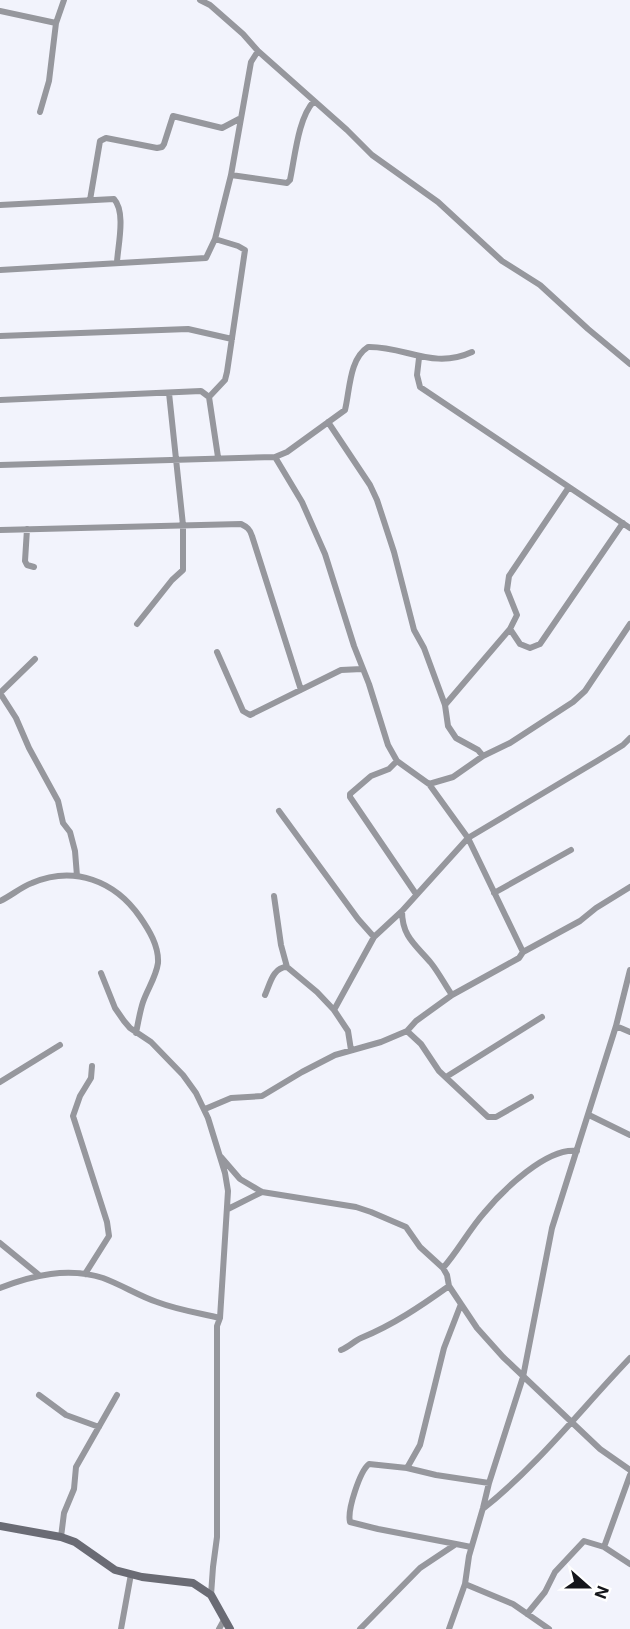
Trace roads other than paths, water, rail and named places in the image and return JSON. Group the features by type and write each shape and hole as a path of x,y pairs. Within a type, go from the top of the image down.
{"street":[{"path":"40,112 49,81 56,23 64,0"},
{"path":"200,0 210,5 243,34 258,51 372,155 415,183 475,234 502,261 540,285 630,364"},
{"path":"0,11 56,23"},
{"path":"0,270 206,258 215,239 231,175 250,62 258,51"},
{"path":"231,175 287,183 290,180 302,126 308,108 314,101"},
{"path":"90,200 100,141 105,138 162,147 173,116 222,128 239,118"},
{"path":"0,205 114,199 119,204 121,213 117,262"},
{"path":"209,396 225,380 245,250 215,239"},
{"path":"0,336 188,329 232,339"},
{"path":"0,465 275,457 287,452 345,410 352,373 359,354 368,347 419,357 460,357 472,352"},
{"path":"419,357 417,375 420,387 630,528"},
{"path":"0,400 201,391 209,396 218,457"},
{"path":"137,624 172,580 183,570 183,525 169,393"},
{"path":"328,422 370,485 377,500 394,552 414,630 424,648 445,705 451,733 478,750 483,756"},
{"path":"275,457 302,502 325,554 388,745 397,760 429,784 468,838 522,952"},
{"path":"445,705 510,629 517,615 507,590 509,576 569,487"},
{"path":"0,530 241,524 250,529 300,690"},
{"path":"510,629 520,644 530,648 540,644 623,524"},
{"path":"27,529 25,561 27,565 33,567"},
{"path":"429,784 453,777 483,756 510,743 573,702 585,691 630,624"},
{"path":"217,652 247,714 254,715 340,670 362,669"},
{"path":"35,659 0,693 16,718 29,748 58,801 63,823 70,832 75,851 77,876"},
{"path":"334,1010 374,937 402,911 468,838 623,745 630,738"},
{"path":"397,760 388,769 371,776 350,794 350,797 416,894"},
{"path":"279,811 358,919 374,937"},
{"path":"494,893 571,850"},
{"path":"0,901 31,883 53,877 77,876 97,880 117,890 132,905 147,927 155,945 158,962 143,1002 136,1033"},
{"path":"205,1109 231,1098 262,1096 316,1064 407,1031 452,995 519,958 522,952 580,921 630,887"},
{"path":"274,896 281,945 287,967"},
{"path":"402,911 402,922 412,945 430,963 452,995"},
{"path":"265,995 276,971 281,966 287,967 317,992 334,1010 348,1031 351,1050"},
{"path":"449,1629 465,1584 471,1547 489,1483 523,1377 552,1228 616,1026 630,970"},
{"path":"101,973 115,1008 130,1028 151,1042 183,1075 205,1109 225,1173 228,1209 220,1318 217,1326 218,1537 211,1595"},
{"path":"446,1077 542,1017"},
{"path":"616,1026 630,1032"},
{"path":"407,1031 421,1044 439,1071 491,1119 531,1097"},
{"path":"0,1082 60,1045"},
{"path":"85,1274 109,1236 107,1222 73,1116 80,1096 91,1078 92,1066"},
{"path":"589,1115 630,1135"},
{"path":"443,1268 457,1252 484,1212 520,1177 550,1157 567,1149 577,1151"},
{"path":"219,1155 240,1179 261,1192 339,1203 402,1224 420,1247 443,1268 449,1286 477,1328 523,1377 584,1431 600,1449 630,1470"},
{"path":"228,1209 261,1192"},
{"path":"0,1243 39,1275"},
{"path":"0,1288 39,1275 85,1274 102,1278 159,1303 220,1318"},
{"path":"342,1350 350,1347 360,1338 397,1321 449,1286"},
{"path":"407,1468 420,1445 444,1348 461,1304"},
{"path":"483,1508 500,1495 572,1422 630,1358"},
{"path":"39,1395 66,1415 99,1427"},
{"path":"61,1537 64,1513 74,1488 76,1467 117,1395"},
{"path":"471,1547 350,1522 351,1507 364,1469 369,1464 407,1468 489,1483"},
{"path":"604,1547 630,1475"},
{"path":"0,1526 61,1537 75,1542 115,1570 193,1583 211,1595 230,1629"},
{"path":"527,1614 545,1592 555,1572 584,1541 604,1547 630,1564"},
{"path":"360,1629 420,1568 456,1544"},
{"path":"121,1629 131,1574"},
{"path":"465,1584 513,1604 549,1629"},
{"path":"219,1629 224,1620"}]}
